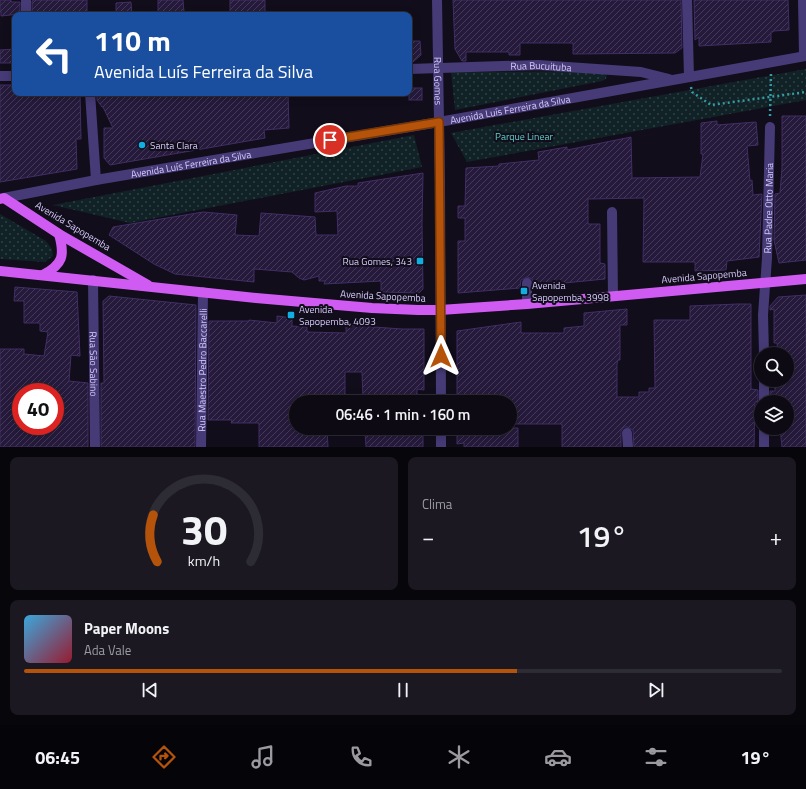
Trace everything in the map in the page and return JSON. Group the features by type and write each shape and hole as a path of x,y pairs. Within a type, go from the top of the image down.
{"main road":[{"name":"Avenida Sapopemba","path":"2,199 59,234 150,286"},
{"path":"43,275 56,267 62,259 63,251 59,234"},
{"name":"Avenida Sapopemba","path":"0,271 256,298 372,308 440,310 527,304 806,278"}],"street":[{"path":"26,0 26,12"},
{"name":"Rua Gomes","path":"437,0 441,395"},
{"path":"687,0 689,77"},
{"path":"803,0 805,56"},
{"name":"Avenida Luís Ferreira da Silva","path":"96,180 439,122 805,56"},
{"name":"Rua Bucuituba","path":"412,69 538,65 641,72 672,80"},
{"path":"0,76 12,76"},
{"path":"90,96 96,180"},
{"name":"Rua Padre Otto Maria","path":"764,347 763,315 767,258 770,127"},
{"name":"Avenida Sapopemba","path":"2,199 96,180"},
{"path":"612,212 613,296"},
{"name":"Rua São Sabino","path":"93,280 96,447"},
{"path":"527,283 527,304"},
{"name":"Rua Maestro Pedro Baccarelli","path":"201,447 203,292"},
{"path":"627,433 628,447"},
{"path":"441,435 441,447"},
{"path":"764,435 764,447"}],"path":[{"path":"770,127 771,62"},
{"path":"692,92 710,105 806,92"}],"green space":[{"name":"Parque Linear","path":"806,69 806,100 467,162 451,133"},
{"path":"605,71 607,74 606,79 602,81 455,110 451,72"},
{"path":"414,135 422,167 130,223 53,205"},
{"path":"0,214 46,241 52,249 53,256 45,262 0,259"}],"building":[{"path":"0,0 20,2 20,12 12,12 12,15 1,16"},
{"path":"87,0 87,12 32,12 32,1"},
{"path":"158,0 183,0 184,12 158,12"},
{"path":"230,0 265,0 265,12 230,12"},
{"path":"453,0 681,0 682,48 675,53 573,54 573,43 520,43 520,55 509,55 509,52 466,52 466,61 462,61 455,49"},
{"path":"694,0 788,0 789,30 771,32 771,42 699,46 699,37 695,40"},
{"path":"131,2 132,12 116,12 116,3"},
{"path":"412,41 420,41 421,55 413,62"},
{"path":"12,49 12,63 0,63 0,50"},
{"path":"0,85 12,85 12,96 80,96 81,139 76,139 77,169 0,182"},
{"path":"412,88 422,88 422,100 409,100 409,96 412,96"},
{"path":"97,96 288,96 289,128 264,130 265,138 110,165 104,158 104,128 113,128 103,107 97,100"},
{"path":"782,116 806,116 806,260 779,263 774,240 775,194 780,193 782,168"},
{"path":"717,121 717,125 756,122 758,145 747,146 750,181 752,180 753,195 762,194 759,257 727,261 726,270 695,271 695,262 643,262 644,198 588,199 588,224 600,224 600,263 605,264 605,279 534,286 532,279 527,277 521,280 520,288 458,293 458,241 465,241 465,218 458,218 458,206 465,206 466,168 499,166 499,164 539,160 538,152 567,147 567,150 631,137 632,178 700,177 703,154 701,154 701,123"},
{"path":"423,173 423,289 419,293 381,292 381,281 324,284 325,281 319,281 319,276 304,280 292,272 254,269 254,282 175,274 154,264 109,235 113,227 203,212 237,215 235,235 259,236 261,213 315,217 316,235 338,235 337,211 315,212 315,193 346,186 358,186 358,183"},
{"path":"15,287 77,292 80,356 71,355 69,381 88,383 88,447 0,447 0,349 24,349 24,354 44,356 48,332 40,331 40,323 24,323 24,301 14,301"},
{"path":"806,295 806,447 782,447 781,435 794,435 794,395 770,395 770,391 775,391 775,387 794,387 794,347 777,347 777,343 774,343 774,309 770,310 770,306 778,297"},
{"path":"109,296 196,305 195,447 101,447 101,383 104,383 103,301"},
{"path":"751,304 751,389 758,390 758,395 754,395 754,447 634,447 633,430 624,427 621,431 621,447 562,447 562,424 517,424 517,395 457,395 457,331 521,322 521,333 564,333 564,328 584,326 584,313 627,309 627,325 620,325 620,360 618,360 617,364 617,397 639,397 639,392 649,392 649,388 655,388 654,320 690,320 690,306"},
{"path":"277,316 292,318 292,326 307,327 307,332 346,333 346,325 424,329 424,390 417,389 417,395 363,395 362,372 345,372 345,395 289,395 289,435 327,435 328,447 259,447 259,423 231,423 232,420 208,420 209,321 249,320 277,323"},
{"path":"518,428 518,447 464,447 464,443 457,444 457,435 517,435"},
{"path":"365,435 423,435 423,447 366,447"}],"place":[{"name":"Santa Clara","path":"142,145"},
{"name":"Rua Gomes, 343","path":"420,261"},
{"name":"Avenida Sapopemba, 3998","path":"524,291"},
{"name":"Avenida Sapopemba, 4093","path":"291,315"}],"route":[{"path":"330,140 439,122 441,356"}]}
